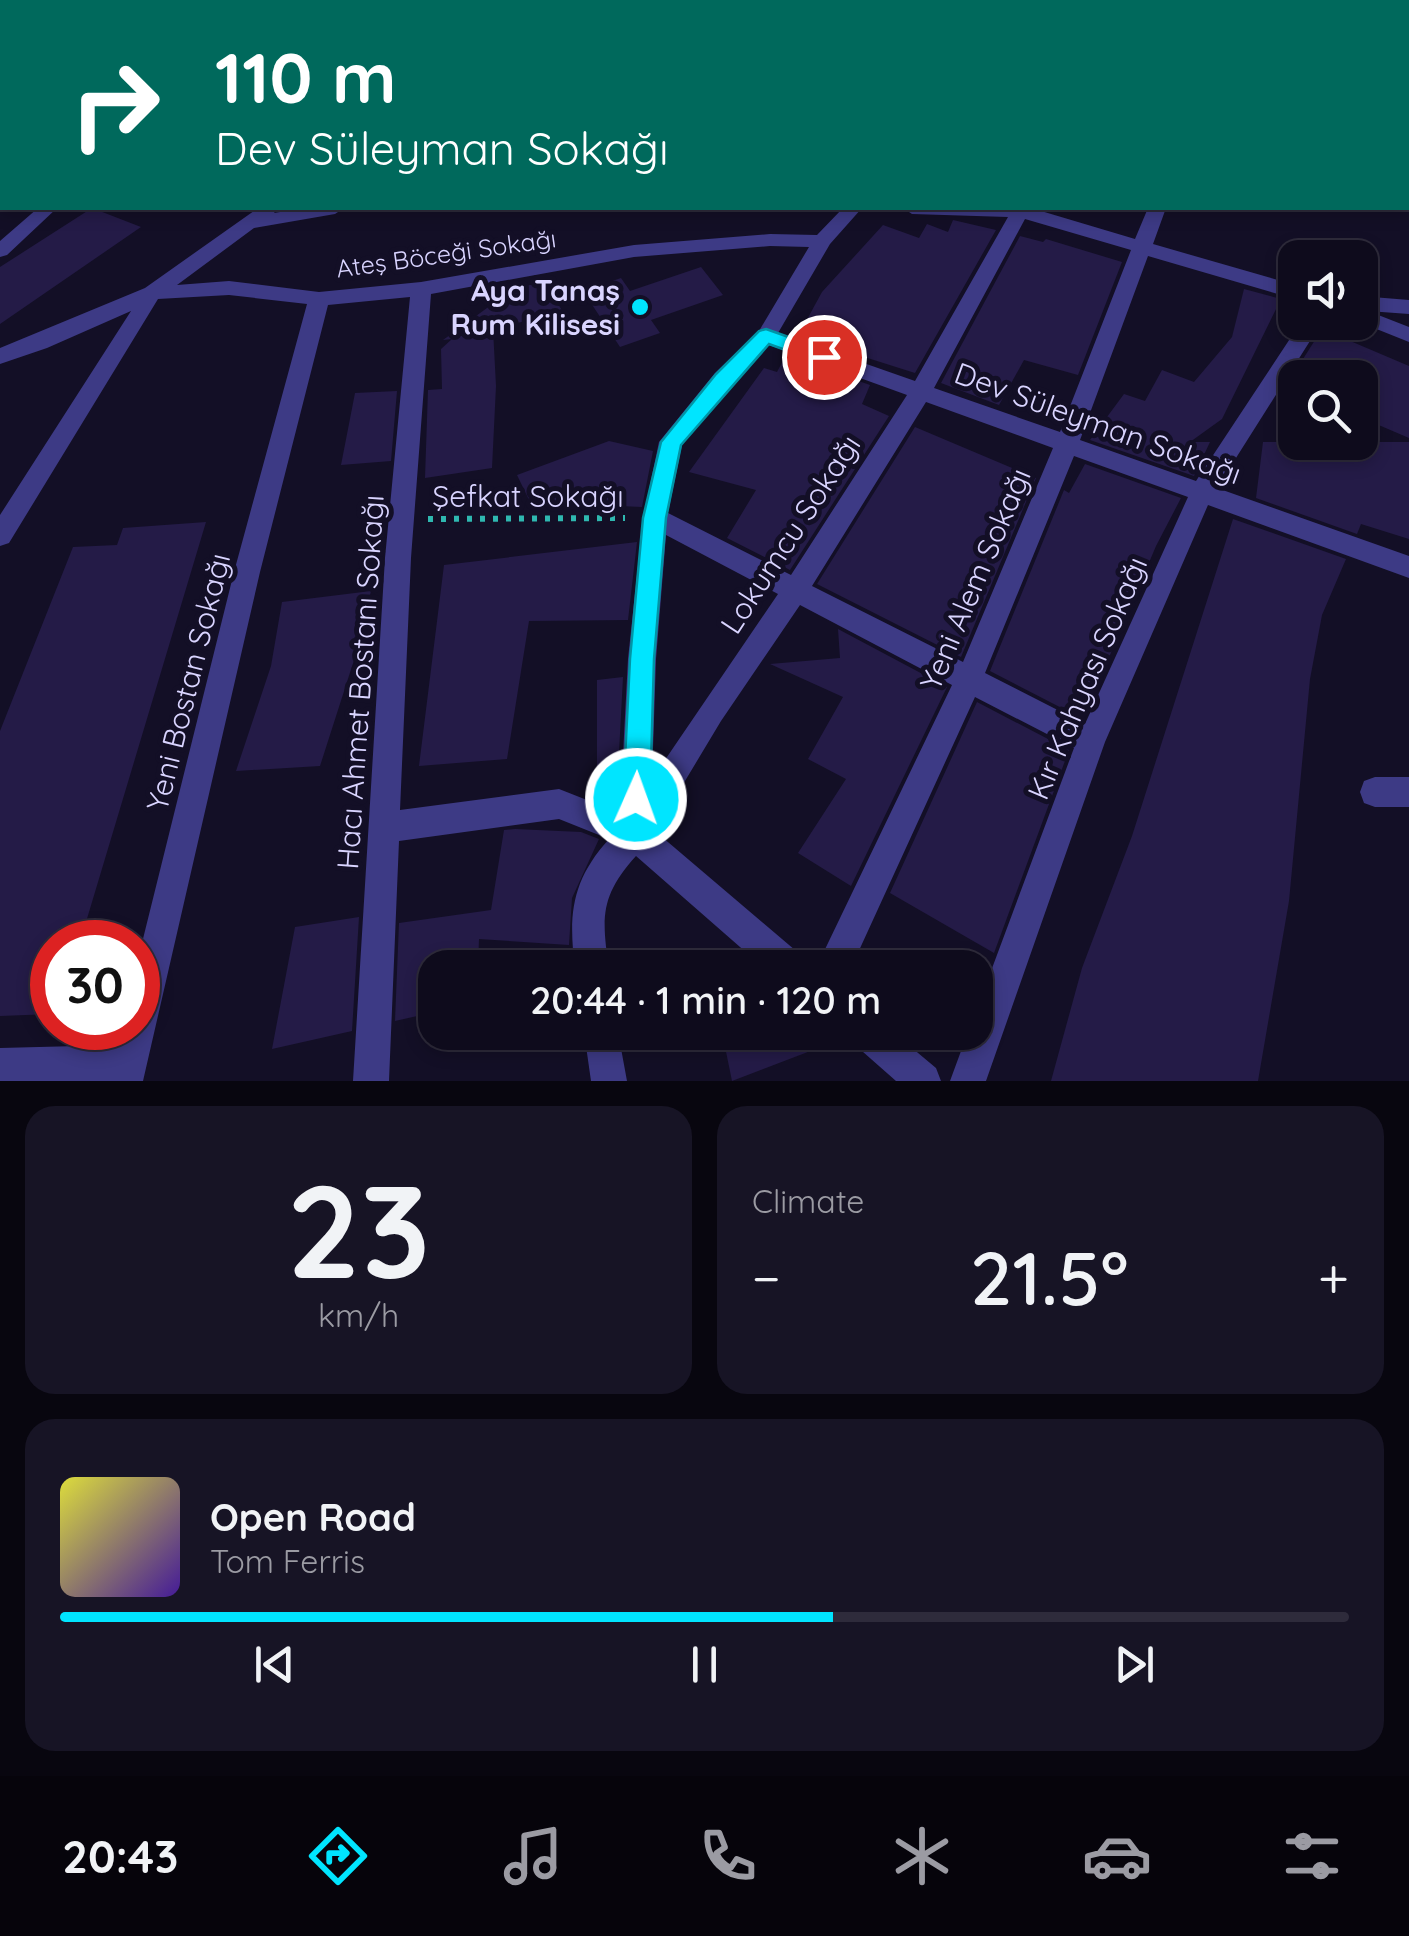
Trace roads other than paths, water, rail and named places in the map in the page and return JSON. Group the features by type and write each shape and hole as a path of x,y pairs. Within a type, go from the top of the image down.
{"street":[{"path":"1,249 46,210"},
{"path":"0,356 40,343 152,293 266,210"},
{"path":"250,223 324,210"},
{"path":"635,834 642,659 654,518 671,442 723,379 766,336 822,242 851,210"},
{"path":"1021,210 1140,250 1278,287"},
{"name":"Lokumcu Sokağı","path":"589,950 587,934 596,877 635,834 711,712 796,590 921,391 1021,210"},
{"name":"Yeni Alem Sokağı","path":"842,950 902,828 1068,444 1156,210"},
{"name":"Ateş Böceği Sokağı","path":"152,293 230,288 319,298 422,288 634,251 770,240 822,242"},
{"name":"Hacı Ahmet Bostanı Sokağı","path":"372,1081 382,828 422,288"},
{"path":"0,536 152,293"},
{"name":"Yeni Bostan Sokağı","path":"128,1071 247,572 319,298"},
{"path":"1378,304 1409,307"},
{"path":"1378,321 1409,334"},
{"name":"Dev Süleyman Sokağı","path":"766,336 1409,568"},
{"name":"Kır Kahyası Sokağı","path":"968,1081 1091,742 1202,492 1300,340"},
{"path":"654,518 1091,742"},
{"path":"1375,792 1409,792"},
{"path":"382,828 559,804 635,834 769,950"},
{"path":"604,1050 608,1081"},
{"path":"887,1050 923,1081"},
{"path":"0,1066 128,1071"}],"place":[{"name":"Aya Tanaş Rum Kilisesi","path":"640,307"}]}
